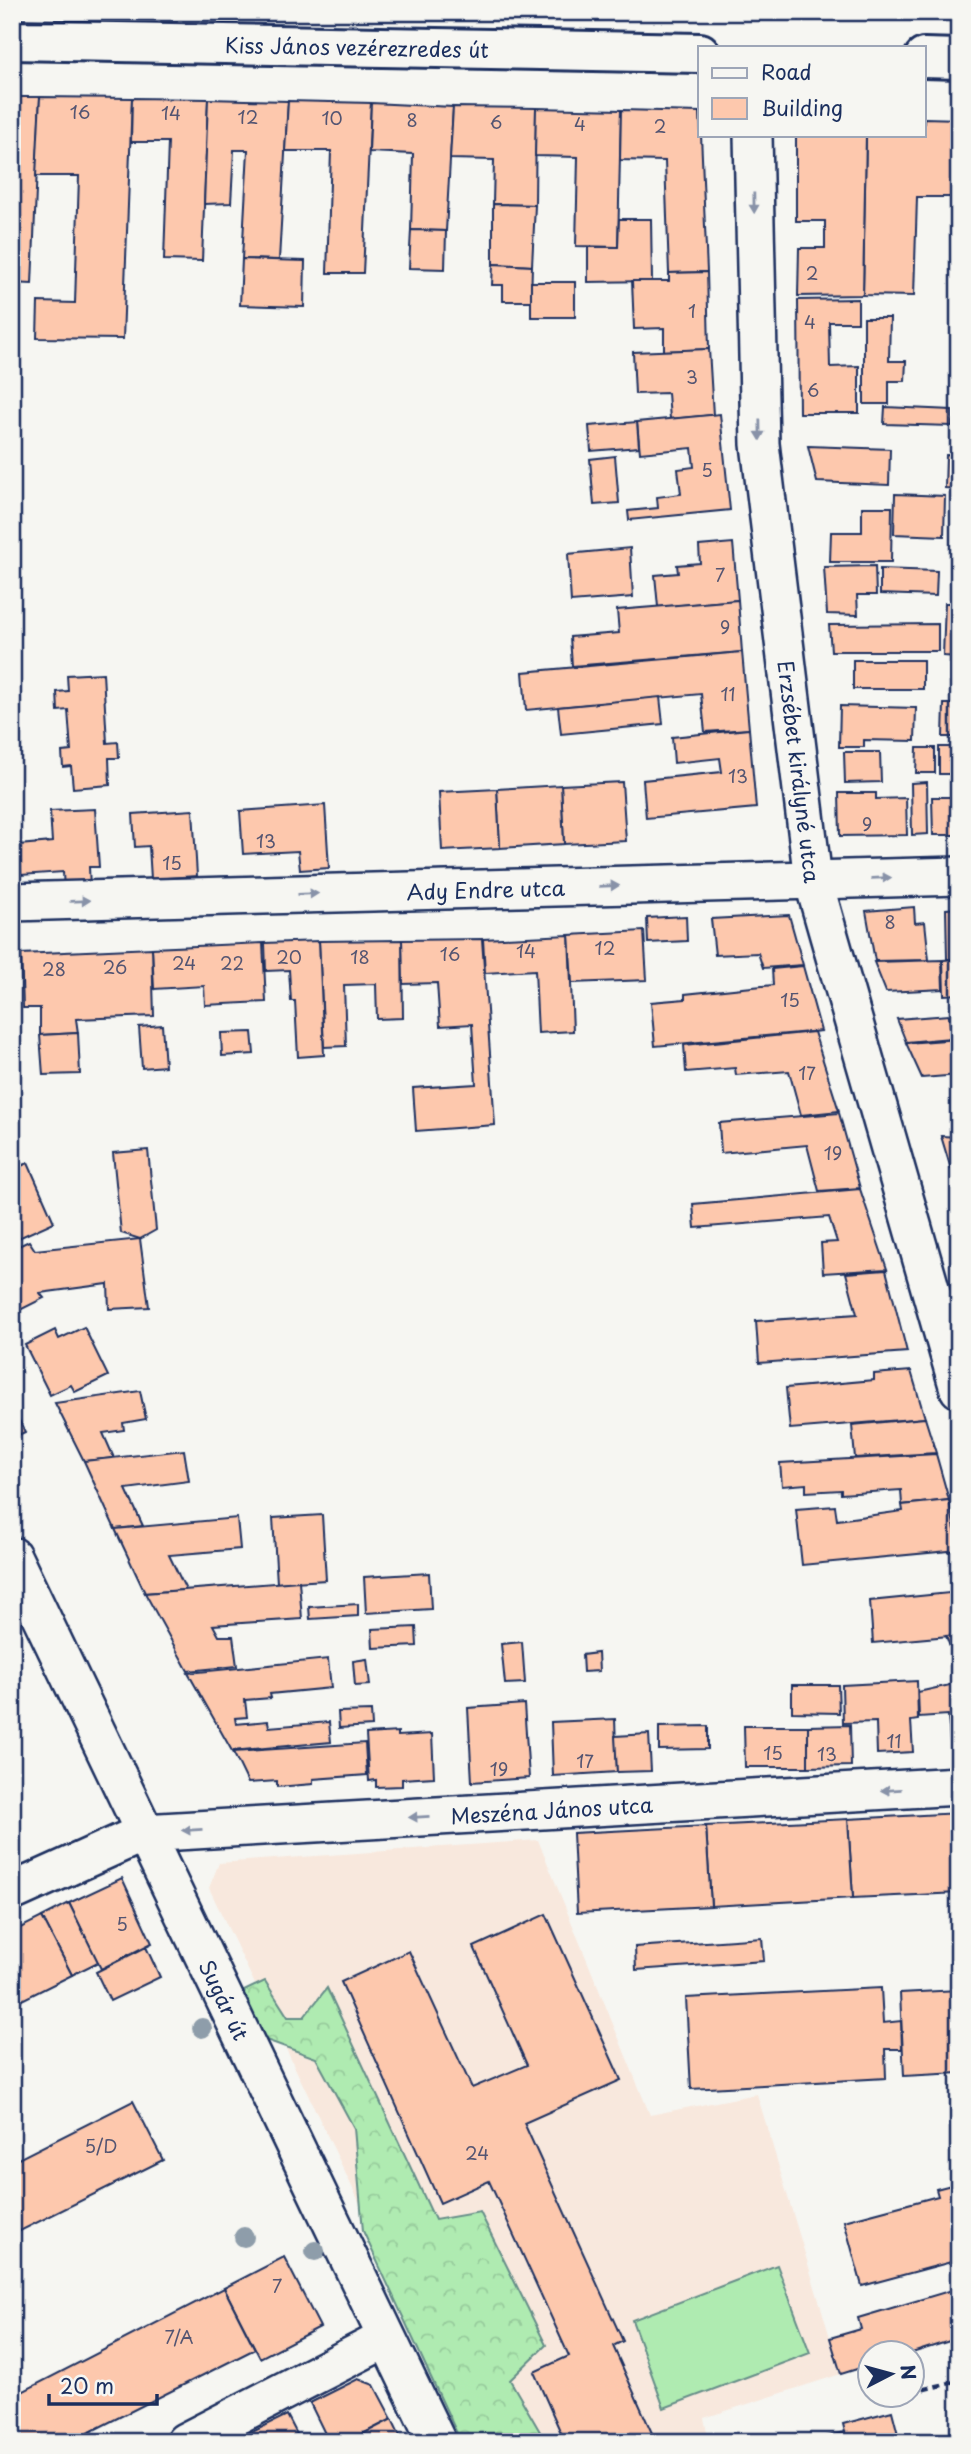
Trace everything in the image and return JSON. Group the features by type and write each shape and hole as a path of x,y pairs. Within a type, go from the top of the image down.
{"main road":[{"name":"Kiss János vezérezredes út","path":"12,40 698,53"},
{"path":"926,58 959,59"}],"street":[{"name":"Erzsébet királyné utca","path":"752,136 760,444 813,880 959,1389"},
{"name":"Ady Endre utca","path":"12,902 959,876"},
{"name":"Sugár út","path":"12,1556 386,2339 438,2442"},
{"name":"Meszéna János utca","path":"143,1833 959,1786"},
{"path":"12,1892 143,1833"},
{"path":"185,2442 386,2339"}],"path":[{"path":"926,2389 959,2381"}],"shaded area":[{"path":"538,1840 650,2115 757,2094 841,2374 704,2418 709,2442 474,2442 209,1888 219,1863"}],"green space":[{"path":"265,1981 288,2017 304,2017 327,1988 435,2220 480,2212 546,2345 510,2380 546,2442 461,2442 363,2231 354,2128 316,2058 263,2039 242,1992"},
{"path":"777,2265 810,2353 664,2408 632,2320"}],"building":[{"path":"12,97 40,97 32,284 12,283"},
{"path":"40,97 132,98 123,339 37,338 38,302 75,303 79,176 36,176"},
{"path":"132,98 208,99 202,261 164,260 168,142 131,142"},
{"path":"208,99 288,101 279,260 242,259 248,150 234,150 231,203 204,204"},
{"path":"288,101 371,103 363,273 327,273 331,151 285,151"},
{"path":"371,103 453,107 446,231 411,230 413,154 369,152"},
{"path":"453,107 536,108 535,205 493,204 494,160 450,159"},
{"path":"536,108 621,110 618,247 576,246 578,157 535,156"},
{"path":"621,110 698,112 707,272 669,273 665,161 620,160"},
{"path":"926,118 959,119 959,197 917,197 914,296 863,295 866,136 926,136"},
{"path":"796,136 866,136 863,295 798,296 799,248 825,248 825,221 796,221"},
{"path":"493,204 535,205 532,266 493,264"},
{"path":"619,219 651,219 652,281 588,282 588,247 618,247"},
{"path":"411,230 446,231 445,269 409,268"},
{"path":"242,259 305,261 304,307 240,305"},
{"path":"493,264 532,266 531,301 503,301 503,285 492,285"},
{"path":"707,272 709,349 664,351 664,328 634,329 632,281 669,281 669,273"},
{"path":"531,282 575,282 575,317 531,317"},
{"path":"858,299 858,322 829,322 830,367 859,366 859,413 799,413 798,300"},
{"path":"864,318 890,318 889,361 906,361 905,381 889,381 889,404 864,404"},
{"path":"709,349 713,415 670,419 668,393 635,394 633,352"},
{"path":"885,407 952,410 952,426 884,424"},
{"path":"720,414 730,510 629,520 628,511 658,508 657,497 681,494 678,469 694,467 692,448 640,453 637,422"},
{"path":"637,422 639,447 591,451 589,426"},
{"path":"808,446 890,449 889,485 817,482"},
{"path":"946,455 959,456 959,489 945,488"},
{"path":"615,456 619,503 594,505 590,459"},
{"path":"895,494 945,496 944,536 894,534"},
{"path":"862,507 892,507 891,562 830,562 831,532 862,532"},
{"path":"733,543 738,600 658,607 655,575 678,573 677,565 700,563 699,546"},
{"path":"630,548 633,597 571,602 568,554"},
{"path":"875,566 876,595 857,595 858,615 827,614 824,567"},
{"path":"880,569 937,571 936,596 880,594"},
{"path":"738,600 742,652 572,666 570,637 619,633 617,610"},
{"path":"945,603 959,603 959,657 943,656"},
{"path":"938,624 938,651 831,651 829,625"},
{"path":"742,652 749,729 705,732 701,694 526,710 523,672"},
{"path":"853,660 923,660 923,689 853,689"},
{"path":"103,673 107,743 118,742 119,758 109,758 110,785 73,788 71,766 63,767 62,752 71,751 68,710 58,711 57,692 68,691 67,675"},
{"path":"660,697 663,724 561,734 558,707"},
{"path":"944,704 959,704 959,737 943,737"},
{"path":"840,706 916,708 915,741 864,740 864,747 839,747"},
{"path":"749,729 756,808 646,818 643,780 722,772 720,758 674,763 672,737"},
{"path":"12,737 15,775 12,775"},
{"path":"939,747 959,747 959,774 939,774"},
{"path":"917,748 935,748 935,773 916,773"},
{"path":"844,752 880,752 881,782 845,783"},
{"path":"622,782 626,841 564,844 561,785"},
{"path":"927,782 928,834 912,835 911,783"},
{"path":"561,785 564,844 500,848 497,789"},
{"path":"497,789 500,848 442,851 439,792"},
{"path":"839,793 876,793 876,799 906,798 907,835 840,836"},
{"path":"932,797 952,797 952,811 959,811 959,835 933,835"},
{"path":"325,805 329,868 300,870 298,851 243,854 240,811"},
{"path":"95,809 99,867 89,867 90,888 64,890 63,872 21,875 19,845 52,842 50,811"},
{"path":"193,810 197,876 151,879 149,846 135,847 133,814"},
{"path":"914,907 915,923 925,922 929,960 875,961 866,911"},
{"path":"959,908 959,959 947,959 946,909"},
{"path":"789,915 803,965 763,968 758,953 715,955 711,919"},
{"path":"686,916 687,941 648,943 647,918"},
{"path":"644,931 647,980 572,983 569,935"},
{"path":"569,935 573,1031 538,1033 535,970 485,973 483,939"},
{"path":"482,939 495,1125 416,1131 413,1088 476,1084 472,1024 440,1026 437,983 403,984 402,940"},
{"path":"402,940 403,1018 377,1019 376,984 344,985 346,1046 324,1047 319,941"},
{"path":"319,941 324,1055 298,1057 295,1001 291,1001 289,970 266,971 265,943"},
{"path":"263,943 266,1002 205,1005 204,986 154,989 152,948"},
{"path":"152,948 154,1016 76,1019 78,1033 40,1035 40,1008 23,1008 21,954"},
{"path":"959,959 959,994 944,995 943,960"},
{"path":"942,960 943,989 886,992 874,962"},
{"path":"803,966 821,1031 655,1046 651,1002 685,999 685,994 773,985 772,969"},
{"path":"949,1015 951,1038 906,1042 897,1019"},
{"path":"162,1025 165,1066 142,1068 139,1027"},
{"path":"252,1032 254,1054 222,1056 221,1033"},
{"path":"814,1032 839,1111 801,1115 789,1071 736,1075 735,1068 686,1072 684,1045"},
{"path":"78,1033 80,1074 43,1075 40,1035"},
{"path":"959,1039 959,1075 922,1078 906,1043"},
{"path":"839,1113 860,1188 819,1191 807,1145 721,1153 719,1123"},
{"path":"941,1136 959,1137 959,1169 951,1169"},
{"path":"148,1150 156,1230 140,1239 121,1233 113,1153"},
{"path":"28,1163 54,1222 12,1241 12,1170"},
{"path":"860,1189 887,1269 823,1273 821,1243 837,1242 829,1217 695,1228 693,1204"},
{"path":"140,1239 149,1307 109,1309 108,1284 40,1293 44,1298 12,1314 12,1249 29,1241 35,1250"},
{"path":"886,1270 907,1352 759,1363 756,1321 857,1314 846,1273"},
{"path":"84,1327 108,1376 75,1392 71,1385 50,1395 25,1345 55,1330 59,1339"},
{"path":"911,1371 925,1418 790,1429 786,1388 874,1380 874,1374"},
{"path":"140,1391 146,1419 123,1423 124,1430 103,1433 114,1458 84,1461 55,1403"},
{"path":"12,1406 25,1432 12,1438"},
{"path":"925,1418 936,1453 855,1458 852,1425"},
{"path":"184,1450 189,1481 126,1489 143,1526 115,1529 84,1461"},
{"path":"936,1454 949,1500 902,1505 901,1490 841,1494 841,1490 806,1492 806,1484 782,1486 780,1463"},
{"path":"949,1500 959,1550 802,1565 796,1509 835,1506 837,1520 903,1511 902,1505"},
{"path":"322,1515 326,1580 277,1583 273,1518"},
{"path":"237,1518 240,1549 169,1555 186,1590 145,1593 115,1529"},
{"path":"429,1573 431,1609 366,1613 364,1577"},
{"path":"299,1581 302,1619 213,1625 219,1636 233,1636 237,1666 188,1671 145,1593"},
{"path":"959,1592 959,1635 873,1643 870,1601"},
{"path":"358,1604 358,1616 310,1619 309,1607"},
{"path":"416,1627 417,1646 373,1648 372,1629"},
{"path":"959,1635 959,1671 946,1636"},
{"path":"522,1642 525,1683 505,1684 501,1644"},
{"path":"598,1653 599,1671 583,1672 582,1655"},
{"path":"328,1659 331,1688 270,1694 271,1698 245,1700 247,1717 235,1718 236,1724 268,1721 269,1727 329,1722 331,1742 232,1751 188,1673"},
{"path":"367,1659 370,1685 355,1686 353,1661"},
{"path":"917,1681 918,1720 911,1721 913,1752 877,1754 876,1722 843,1723 842,1685"},
{"path":"959,1683 959,1755 951,1756 948,1715 919,1717 918,1692"},
{"path":"792,1685 838,1685 839,1713 792,1712"},
{"path":"524,1704 529,1778 472,1782 468,1708"},
{"path":"371,1711 372,1726 339,1728 338,1712"},
{"path":"615,1719 617,1772 553,1776 551,1722"},
{"path":"850,1725 851,1766 808,1767 808,1726"},
{"path":"708,1726 708,1749 659,1750 659,1727"},
{"path":"744,1726 808,1726 808,1767 745,1767"},
{"path":"398,1732 398,1736 432,1734 434,1777 402,1779 402,1786 376,1787 376,1780 369,1781 366,1734"},
{"path":"649,1734 651,1771 617,1772 615,1736"},
{"path":"365,1743 367,1775 313,1779 313,1784 277,1787 277,1781 248,1783 233,1752"},
{"path":"959,1813 959,1893 853,1898 848,1819"},
{"path":"848,1819 853,1898 711,1906 706,1826"},
{"path":"706,1826 711,1906 577,1913 573,1833"},
{"path":"122,1878 152,1943 101,1969 69,1903"},
{"path":"69,1903 98,1962 72,1975 42,1917"},
{"path":"546,1914 621,2080 524,2123 623,2341 613,2346 656,2442 565,2442 534,2372 569,2356 489,2181 440,2203 341,1982 409,1951 472,2088 527,2065 474,1947"},
{"path":"42,1917 72,1975 12,2005 12,1932"},
{"path":"762,1938 764,1961 636,1970 635,1947"},
{"path":"146,1947 160,1977 110,2001 96,1972"},
{"path":"881,1988 883,2023 901,2021 902,2049 885,2049 886,2078 691,2089 686,1998"},
{"path":"959,1990 959,2073 904,2076 900,1993"},
{"path":"133,2101 163,2160 12,2235 12,2162"},
{"path":"959,2183 959,2270 953,2272 951,2262 862,2286 844,2221 938,2196 936,2189"},
{"path":"284,2257 320,2327 260,2358 224,2288"},
{"path":"224,2288 255,2349 70,2442 12,2442 12,2397"},
{"path":"959,2288 959,2338 926,2349 926,2338 856,2338 856,2369 841,2374 830,2338 861,2329 858,2318"},
{"path":"358,2379 374,2385 392,2419 347,2442 329,2442 310,2403"},
{"path":"892,2411 900,2442 806,2442 845,2432 843,2424"},
{"path":"287,2415 301,2442 232,2442"},
{"path":"392,2419 403,2442 365,2442 361,2435"}]}
